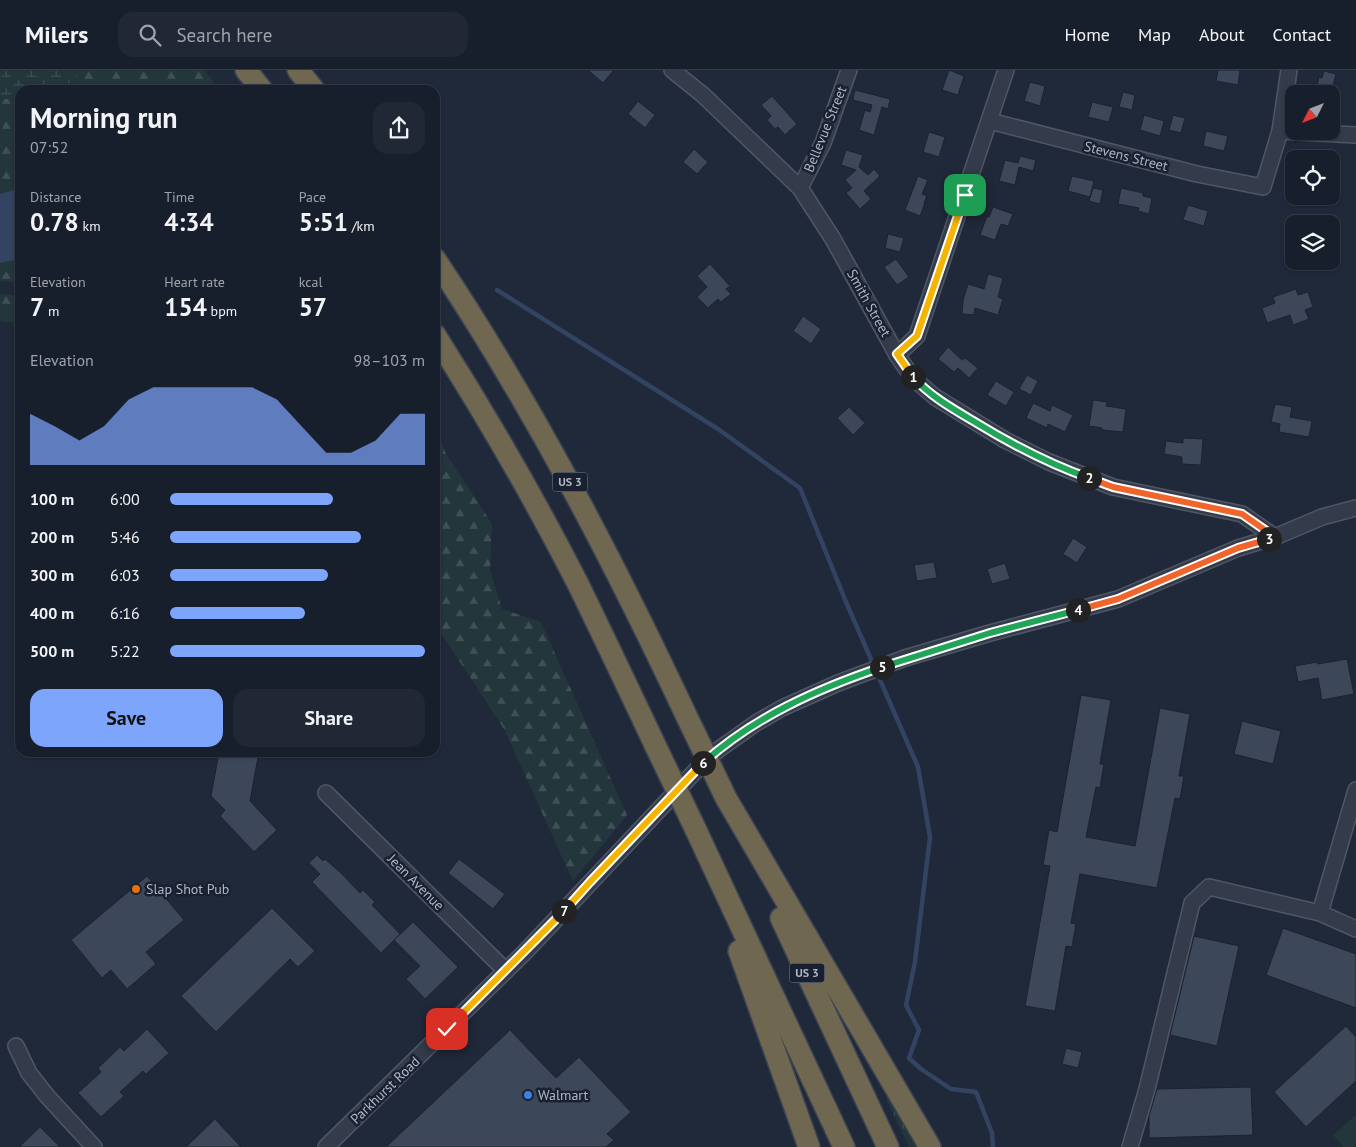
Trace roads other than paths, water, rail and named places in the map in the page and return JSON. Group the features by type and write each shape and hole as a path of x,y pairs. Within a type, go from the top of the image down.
{"highway":[{"path":"246,70 258,85"},
{"path":"298,70 310,85"},
{"name":"US 3","path":"440,267 520,394 569,481 638,613 888,1147"},
{"name":"US 3","path":"440,343 497,436 585,600 695,828 844,1147"},
{"path":"726,798 930,1147"},
{"path":"695,828 809,1147"}],"street":[{"name":"Smith Street","path":"672,70 703,95 800,188 834,239 897,354 908,371 935,397 1005,440 1049,462 1113,487 1242,514 1275,537"},
{"name":"Bellevue Street","path":"800,188 823,143 849,70"},
{"path":"897,354 917,336 1006,70"},
{"path":"1289,70 1280,131 1356,135"},
{"name":"Stevens Street","path":"990,121 1197,174 1263,187 1280,131"},
{"name":"Parkhurst Road","path":"326,1147 506,971 696,770 718,750 744,731 782,708 816,692 905,658 1118,599 1238,548 1275,537 1322,517 1356,508"},
{"path":"1320,913 1356,790"},
{"name":"Jean Avenue","path":"326,793 506,971"},
{"path":"1130,1147 1147,1088 1192,903 1209,887 1320,913 1356,929"},
{"path":"16,1046 29,1073 47,1096 94,1147"}],"water":[{"path":"15,190 15,260 0,263 0,194"}],"waterway":[{"path":"497,290 718,429 800,488 846,602 918,767 930,837 915,962 906,1005 919,1030 909,1058 921,1069 951,1089 976,1092 992,1133 993,1147"}],"place":[{"name":"Slap Shot Pub","path":"136,889"},
{"name":"Walmart","path":"528,1095"}]}
